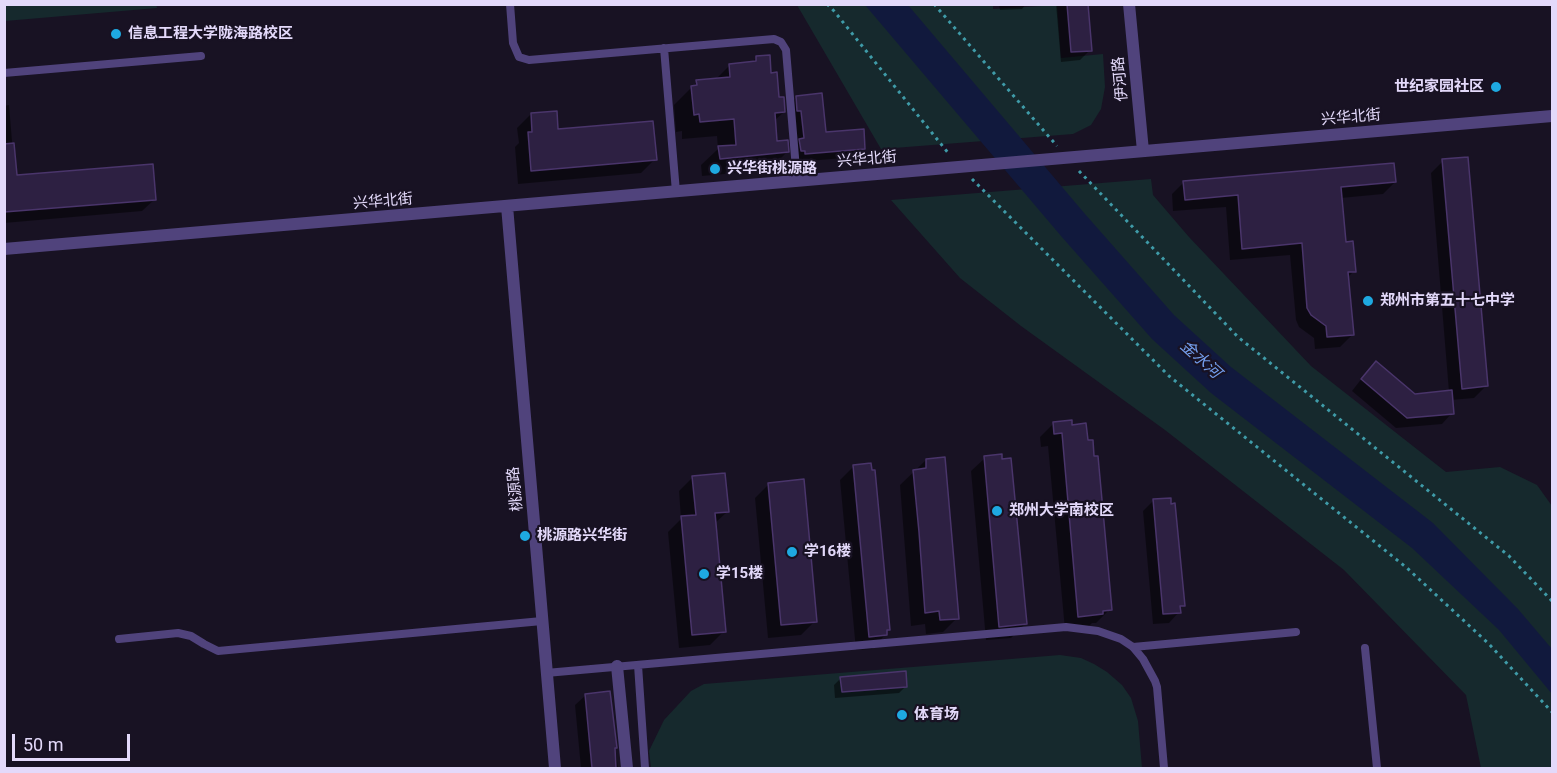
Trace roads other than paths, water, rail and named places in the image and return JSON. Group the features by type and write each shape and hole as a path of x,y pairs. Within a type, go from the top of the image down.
{"street":[{"name":"伊河路","path":"1129,4 1143,151"},
{"name":"兴华北街","path":"4,249 1552,116"},
{"name":"桃源路","path":"507,206 555,768"},
{"path":"617,666 627,768"}],"lane":[{"path":"510,4 513,43 519,57 529,60 774,39 781,42 786,50 797,181"},
{"path":"664,48 676,192"},
{"path":"4,74 201,56"},
{"path":"119,639 178,633 191,636 218,651 542,621"},
{"path":"546,672 1066,627 1098,631 1121,639 1133,647 1143,658 1157,687 1164,768"},
{"path":"1133,647 1296,632"},
{"path":"1365,648 1377,768"},
{"path":"638,664 645,768"}],"water":[{"name":"金水河","path":"865,5 908,5 1174,315 1231,367 1433,523 1518,609 1552,649 1552,694 1499,630 1412,548 1211,393 1152,339 1061,236"}],"place":[{"name":"信息工程大学陇海路校区","path":"116,34"},
{"name":"世纪家园社区","path":"1496,87"},
{"name":"兴华街桃源路","path":"715,169"},
{"name":"郑州市第五十七中学","path":"1368,301"},
{"name":"郑州大学南校区","path":"997,511"},
{"name":"桃源路兴华街","path":"525,536"},
{"name":"学16楼","path":"792,552"},
{"name":"学15楼","path":"704,574"},
{"name":"体育场","path":"902,715"}]}
